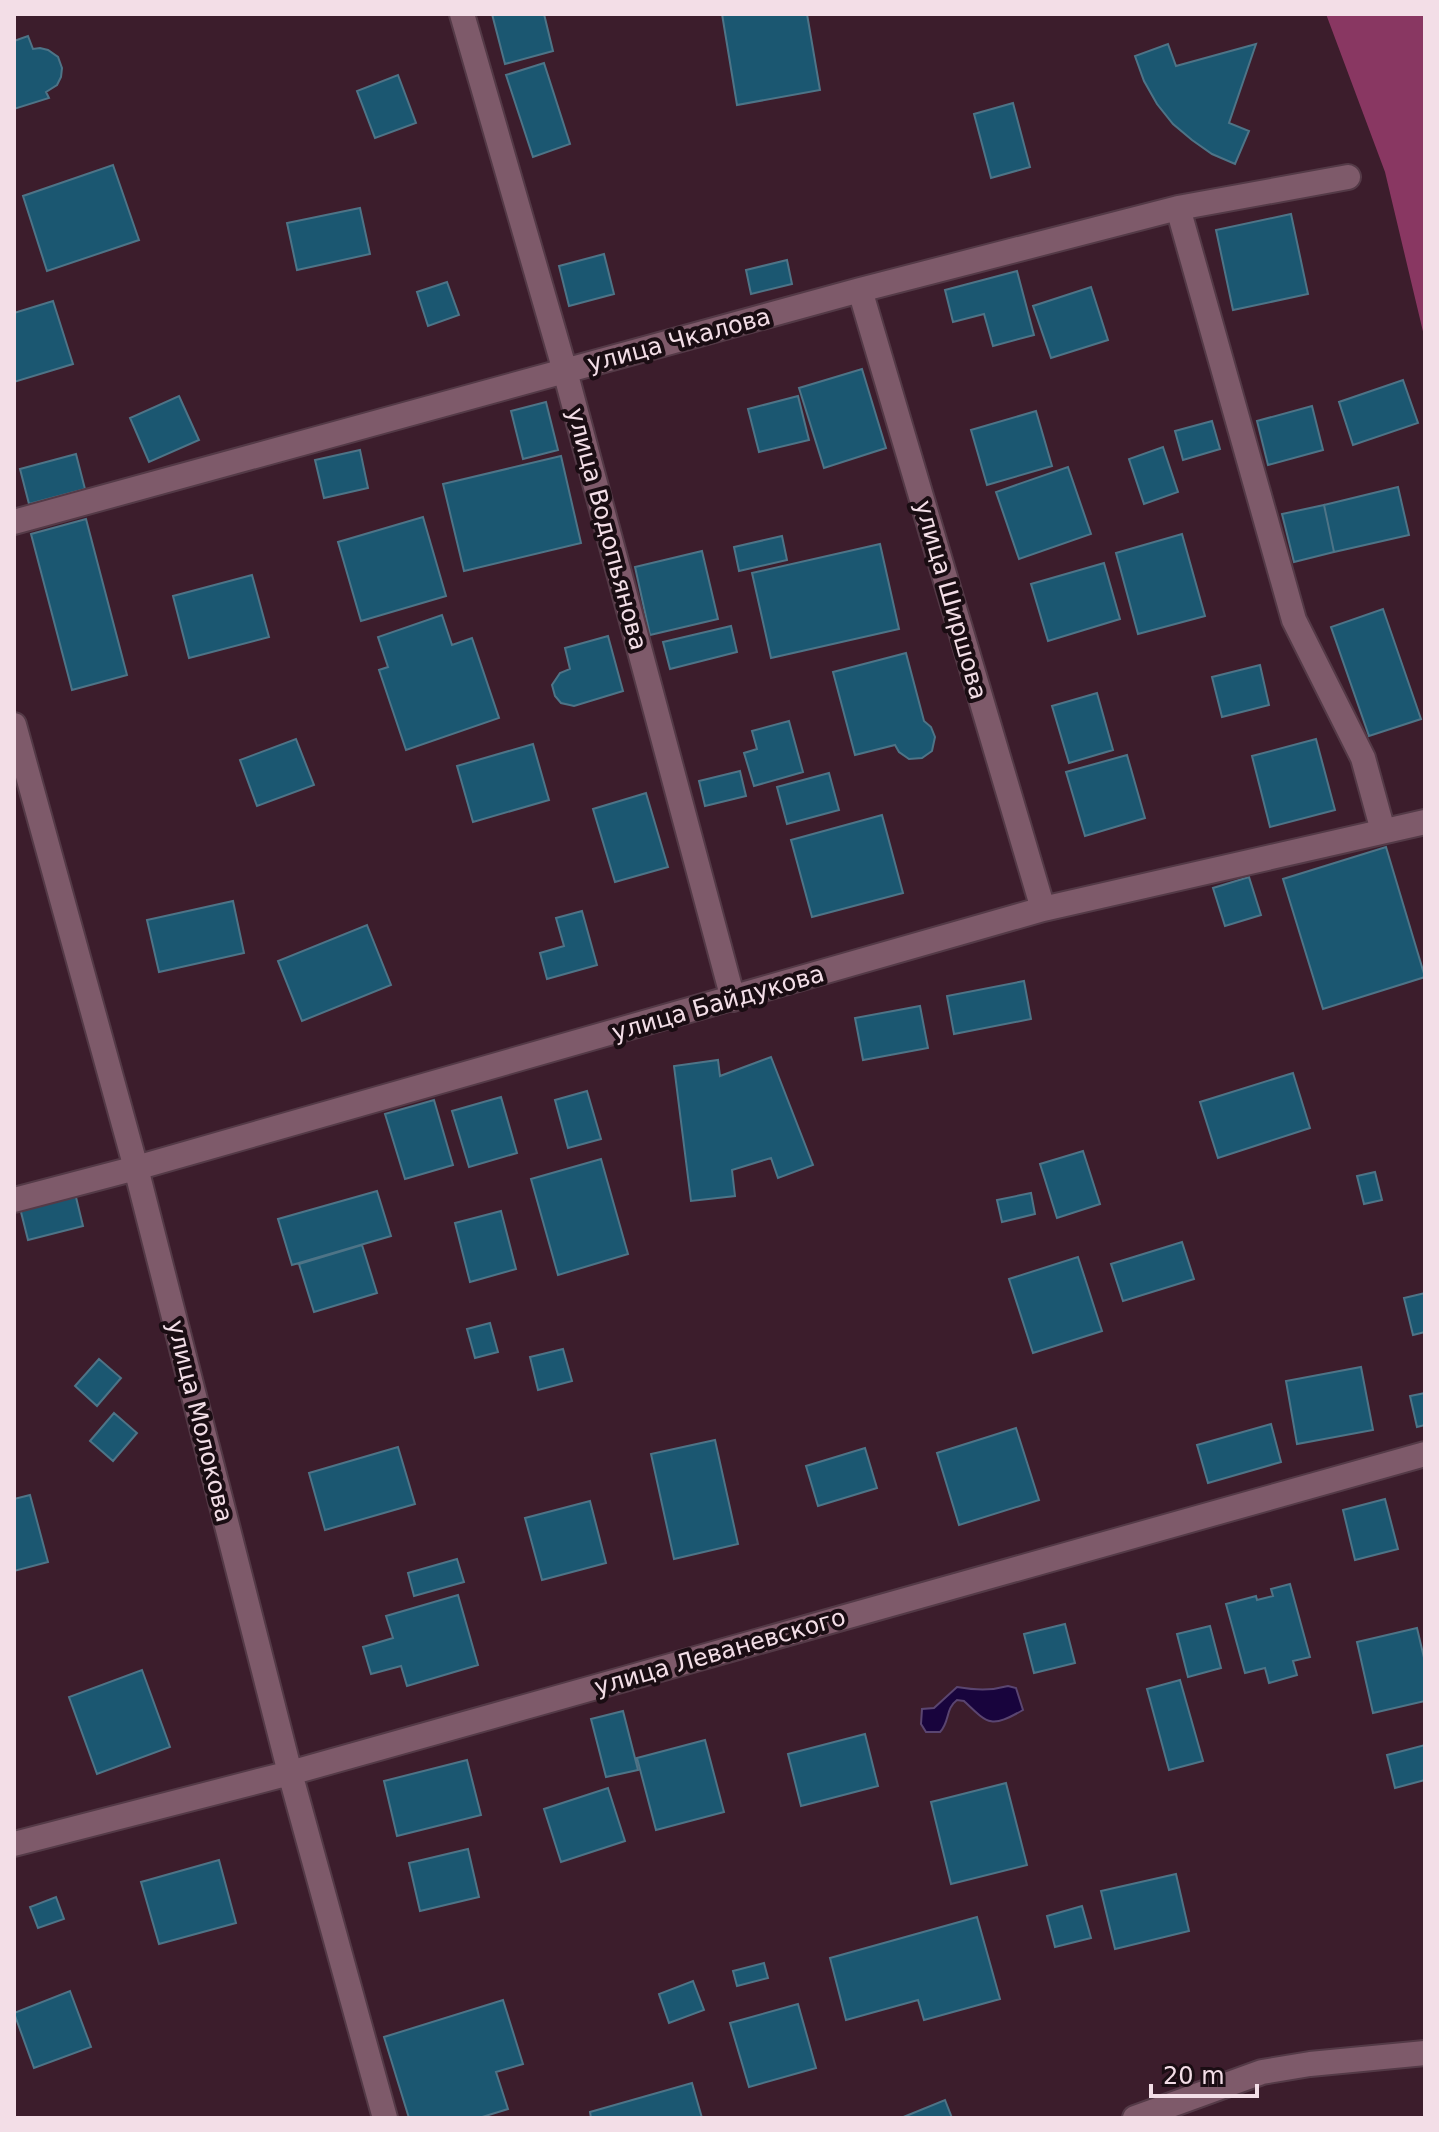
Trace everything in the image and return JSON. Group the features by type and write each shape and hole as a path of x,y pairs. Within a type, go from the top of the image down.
{"street":[{"name":"улица Водопьянова","path":"462,14 565,371 733,999"},
{"name":"улица Чкалова","path":"14,522 860,290 1178,208 1348,177"},
{"path":"1178,208 1294,620 1363,758 1383,831"},
{"name":"улица Ширшова","path":"860,290 1043,909"},
{"name":"улица Молокова","path":"14,725 136,1168 290,1773 385,2118"},
{"name":"улица Байдукова","path":"14,1200 136,1168 1043,909 1425,822"},
{"name":"улица Леваневского","path":"14,1844 290,1773 1425,1454"},
{"path":"1135,2118 1262,2072 1425,2053"}],"shaded area":[{"path":"1326,14 1425,14 1425,340 1385,172"},
{"path":"1008,1686 1016,1688 1023,1710 1004,1720 985,1719 964,1701 957,1700 940,1732 926,1732 921,1724 922,1709 934,1708 957,1687 982,1690"}],"building":[{"path":"492,14 544,14 553,51 505,64"},
{"path":"722,14 807,14 820,90 737,105"},
{"path":"28,36 33,49 48,50 58,57 61,77 57,85 46,92 49,98 14,109 14,41"},
{"path":"1168,44 1176,66 1256,44 1229,123 1249,131 1235,164 1212,154 1173,124 1144,81 1135,56"},
{"path":"544,63 570,144 533,157 506,75"},
{"path":"398,75 416,123 375,138 357,91"},
{"path":"1013,103 1030,167 991,178 974,114"},
{"path":"113,165 139,240 47,271 23,196"},
{"path":"360,208 370,254 297,270 287,223"},
{"path":"1291,214 1308,294 1233,310 1216,230"},
{"path":"604,254 614,294 569,306 559,266"},
{"path":"787,260 792,284 751,294 746,270"},
{"path":"1017,271 1034,335 993,346 984,314 953,322 945,290"},
{"path":"447,282 459,315 428,326 417,292"},
{"path":"1091,287 1108,340 1051,358 1033,306"},
{"path":"53,301 73,364 14,382 14,313"},
{"path":"862,369 886,448 824,468 799,388"},
{"path":"1403,380 1418,423 1353,445 1339,402"},
{"path":"179,396 199,440 149,462 130,418"},
{"path":"798,396 809,440 759,452 748,409"},
{"path":"546,402 558,450 523,459 511,411"},
{"path":"1312,406 1323,450 1268,465 1257,421"},
{"path":"1036,411 1052,466 987,485 971,430"},
{"path":"1212,421 1220,449 1183,460 1175,431"},
{"path":"1163,447 1178,492 1144,504 1129,459"},
{"path":"360,450 368,488 324,498 315,460"},
{"path":"76,454 85,489 29,504 20,469"},
{"path":"561,456 581,543 464,571 443,484"},
{"path":"1068,467 1091,534 1019,559 996,492"},
{"path":"1398,487 1409,535 1334,552 1324,505"},
{"path":"1324,505 1334,552 1294,562 1282,514"},
{"path":"423,517 446,596 361,621 338,542"},
{"path":"86,519 127,675 72,690 31,534"},
{"path":"1182,534 1205,616 1138,634 1116,553"},
{"path":"782,536 787,560 739,571 734,547"},
{"path":"880,544 899,629 771,658 752,573"},
{"path":"702,551 718,619 650,635 635,567"},
{"path":"1104,563 1120,619 1048,641 1031,584"},
{"path":"252,575 269,637 189,658 173,596"},
{"path":"1383,609 1421,719 1369,736 1331,627"},
{"path":"442,615 452,645 472,638 499,718 406,750 379,670 388,667 378,637"},
{"path":"731,626 737,652 670,669 663,642"},
{"path":"608,636 623,691 574,706 561,703 552,685 560,673 570,669 565,648"},
{"path":"906,653 924,721 935,737 932,751 922,758 909,759 895,745 855,755 833,672"},
{"path":"1260,665 1269,705 1222,717 1212,677"},
{"path":"1097,693 1113,750 1069,763 1052,706"},
{"path":"789,721 803,772 754,786 744,753 757,749 752,731"},
{"path":"296,739 314,785 257,806 240,760"},
{"path":"1316,739 1335,810 1270,827 1252,756"},
{"path":"533,744 549,800 473,822 457,766"},
{"path":"1127,755 1145,818 1085,836 1066,772"},
{"path":"740,771 746,796 705,806 699,781"},
{"path":"829,773 839,810 787,824 777,787"},
{"path":"646,793 668,867 615,882 593,809"},
{"path":"882,815 903,893 812,917 791,840"},
{"path":"1386,847 1425,977 1323,1009 1283,879"},
{"path":"1249,877 1261,915 1225,926 1213,888"},
{"path":"233,901 244,953 159,972 147,920"},
{"path":"582,911 597,965 547,979 540,953 564,946 556,918"},
{"path":"367,925 391,985 302,1021 278,961"},
{"path":"1024,981 1031,1019 954,1034 947,996"},
{"path":"920,1006 928,1048 863,1060 855,1018"},
{"path":"771,1057 813,1165 778,1178 771,1158 732,1170 735,1196 691,1201 674,1066 718,1060 720,1076"},
{"path":"1293,1073 1310,1128 1218,1158 1200,1102"},
{"path":"587,1091 601,1139 568,1148 555,1100"},
{"path":"501,1097 517,1153 469,1167 452,1111"},
{"path":"434,1100 453,1165 405,1179 385,1114"},
{"path":"1083,1151 1100,1204 1057,1218 1040,1164"},
{"path":"601,1159 628,1254 558,1275 531,1179"},
{"path":"1375,1172 1382,1200 1364,1204 1357,1176"},
{"path":"74,1189 83,1226 28,1240 19,1204"},
{"path":"377,1191 391,1236 292,1265 278,1219"},
{"path":"1031,1193 1035,1214 1002,1222 997,1200"},
{"path":"501,1211 516,1269 470,1282 455,1223"},
{"path":"1182,1242 1194,1279 1123,1301 1111,1264"},
{"path":"362,1245 377,1293 314,1312 299,1264"},
{"path":"1078,1257 1102,1331 1033,1353 1009,1279"},
{"path":"1425,1293 1425,1332 1413,1335 1404,1298"},
{"path":"490,1323 498,1352 475,1358 467,1329"},
{"path":"563,1349 572,1381 538,1390 530,1357"},
{"path":"99,1359 121,1378 97,1406 75,1386"},
{"path":"1361,1367 1373,1430 1297,1444 1286,1381"},
{"path":"1425,1393 1425,1425 1417,1427 1410,1396"},
{"path":"114,1413 137,1433 113,1461 90,1441"},
{"path":"1271,1424 1281,1462 1208,1483 1197,1445"},
{"path":"1016,1428 1039,1500 959,1525 937,1453"},
{"path":"715,1440 738,1544 674,1559 651,1454"},
{"path":"398,1447 415,1504 325,1530 309,1473"},
{"path":"865,1448 877,1488 818,1506 806,1466"},
{"path":"30,1495 48,1562 14,1571 14,1499"},
{"path":"1385,1499 1398,1549 1355,1560 1343,1510"},
{"path":"590,1501 606,1563 542,1580 525,1518"},
{"path":"457,1559 464,1582 414,1596 408,1573"},
{"path":"1290,1584 1310,1657 1293,1661 1297,1675 1269,1683 1265,1668 1245,1673 1226,1604 1256,1596 1257,1600 1273,1596 1271,1589"},
{"path":"458,1595 478,1665 407,1686 401,1666 371,1674 363,1647 393,1638 386,1616"},
{"path":"1065,1624 1075,1663 1034,1673 1024,1634"},
{"path":"1210,1626 1221,1668 1188,1677 1177,1634"},
{"path":"1417,1628 1425,1662 1425,1701 1373,1713 1357,1642"},
{"path":"142,1670 170,1747 97,1774 69,1697"},
{"path":"1180,1680 1203,1761 1169,1770 1147,1689"},
{"path":"623,1711 638,1770 606,1777 591,1719"},
{"path":"865,1734 878,1786 801,1806 788,1754"},
{"path":"705,1740 724,1812 656,1830 637,1758"},
{"path":"1425,1745 1425,1780 1395,1788 1387,1755"},
{"path":"467,1760 481,1815 397,1836 384,1781"},
{"path":"1006,1783 1027,1865 951,1884 931,1802"},
{"path":"608,1788 625,1841 561,1862 544,1809"},
{"path":"468,1849 479,1897 420,1911 409,1863"},
{"path":"219,1860 236,1923 159,1944 141,1882"},
{"path":"1176,1874 1189,1931 1115,1949 1101,1891"},
{"path":"56,1897 64,1919 38,1928 30,1907"},
{"path":"1082,1906 1091,1938 1055,1947 1047,1916"},
{"path":"977,1917 1000,1999 924,2020 918,2000 846,2020 830,1958"},
{"path":"764,1963 768,1978 737,1986 733,1971"},
{"path":"693,1981 704,2010 669,2023 659,1994"},
{"path":"70,1991 91,2047 34,2068 14,2013"},
{"path":"503,2000 523,2064 496,2072 508,2109 479,2118 409,2118 384,2037"},
{"path":"798,2004 816,2068 749,2087 730,2023"},
{"path":"692,2083 702,2118 591,2118 590,2112"},
{"path":"945,2100 952,2118 901,2118"}]}
